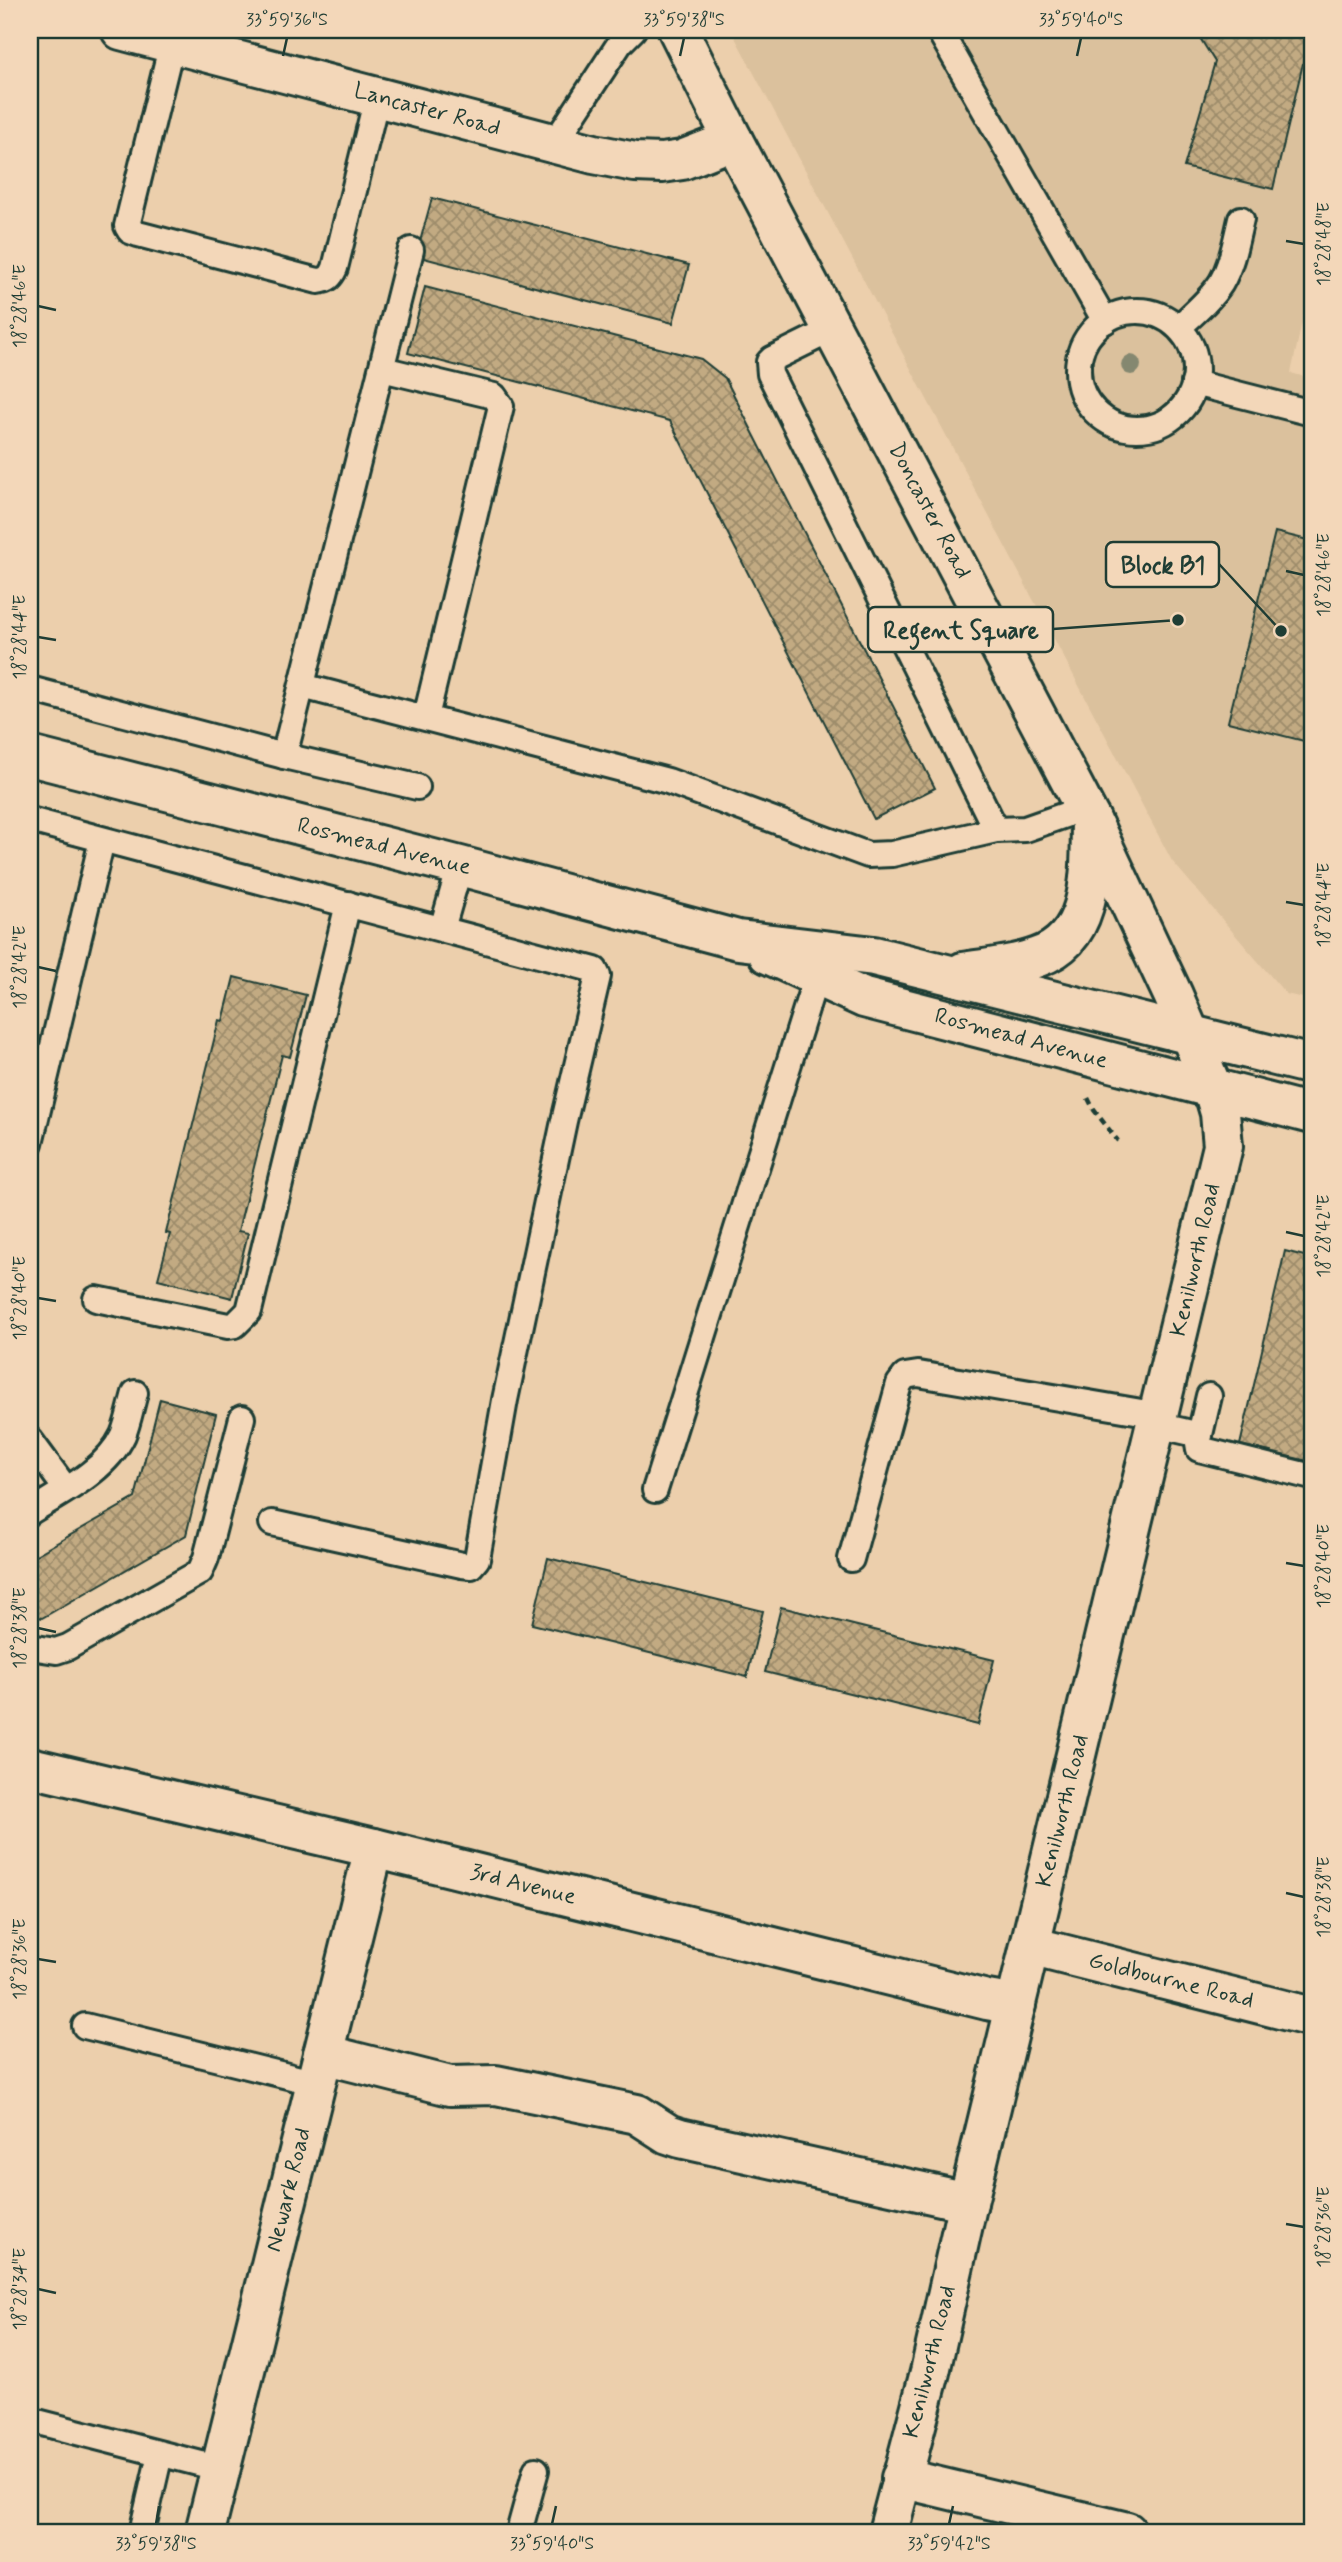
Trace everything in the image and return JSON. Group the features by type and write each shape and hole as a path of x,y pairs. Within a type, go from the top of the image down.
{"street":[{"name":"Lancaster Road","path":"121,30 554,144 635,162 662,163 682,160 733,140"},
{"name":"Doncaster Road","path":"678,30 733,140 1088,814 1190,1035"},
{"name":"Rosmead Avenue","path":"30,756 738,940 874,956 1312,1065"},
{"path":"951,975 1036,958 1064,942 1083,912 1090,879 1088,814"},
{"name":"Rosmead Avenue","path":"738,940 863,998 1312,1114"},
{"name":"Kenilworth Road","path":"888,2532 930,2372 968,2202 1223,1146 1220,1113 1213,1089 1190,1035"},
{"name":"3rd Avenue","path":"30,1767 1016,2005"},
{"name":"Newark Road","path":"205,2532 374,1848"},
{"name":"Goldbourne Road","path":"1030,1946 1312,2017"},
{"path":"319,2069 450,2085 496,2085 637,2114 668,2134 680,2138 968,2202"},
{"path":"901,2478 1127,2532"}],"lane":[{"path":"554,144 620,43 633,30"},
{"path":"939,30 1105,321"},
{"path":"172,43 127,226 130,231 138,234 318,281 325,280 335,268 377,97"},
{"path":"1179,327 1208,300 1221,282 1231,260 1241,219"},
{"path":"284,756 411,250"},
{"path":"1142,311 1162,316 1179,327 1190,344 1196,363 1194,383 1187,402 1173,416 1155,426 1137,429 1118,426 1102,417 1088,403 1081,387 1078,368 1081,349 1090,334 1105,321 1123,313 1142,311"},
{"path":"833,329 772,359 769,362 770,374 996,830"},
{"path":"382,369 494,396 501,406 426,717"},
{"path":"1194,383 1312,413"},
{"path":"302,686 668,781 867,855 892,854 996,830 1025,829 1088,814"},
{"path":"30,689 284,756 417,787"},
{"path":"30,821 595,970 599,981 564,1121 505,1400 477,1559 471,1566 462,1565 272,1522"},
{"path":"30,1143 102,840"},
{"path":"442,929 460,866"},
{"path":"96,1299 228,1326 236,1325 248,1311 348,904"},
{"path":"655,1490 816,977"},
{"path":"851,1559 898,1384 905,1376 918,1374 1158,1420 1200,1435"},
{"path":"30,1512 103,1463 111,1454 123,1435 135,1393"},
{"path":"1209,1396 1199,1449 1312,1477"},
{"path":"30,1647 56,1651 68,1647 200,1572 206,1558 242,1418"},
{"path":"30,1440 66,1489"},
{"path":"85,2026 319,2069"},
{"path":"30,2420 221,2469"},
{"path":"142,2532 160,2454"},
{"path":"519,2532 536,2470"}],"path":[{"path":"1085,1090 1094,1110 1118,1141"}],"shaded area":[{"path":"731,30 1312,30 1312,276 1291,373 1312,379 1312,1000 1286,994 1172,861"}],"building":[{"path":"1195,30 1311,30 1273,189 1184,167 1215,62"},
{"path":"432,198 689,265 673,323 416,256"},
{"path":"425,287 701,359 725,378 935,788 874,819 670,421 408,353"},
{"path":"1275,532 1312,541 1312,743 1228,722"},
{"path":"234,977 306,995 290,1057 282,1055 238,1231 248,1233 232,1298 158,1279 170,1234 166,1233 219,1020 223,1021"},
{"path":"1285,1251 1312,1258 1312,1462 1240,1445"},
{"path":"160,1399 216,1414 186,1535 42,1618 30,1615 30,1555 34,1556 135,1498"},
{"path":"548,1558 763,1611 747,1677 532,1624"},
{"path":"781,1607 994,1660 978,1725 765,1672"}],"place":[{"name":"Regent Square","path":"1178,620"},
{"name":"Block B1","path":"1281,631"}]}
